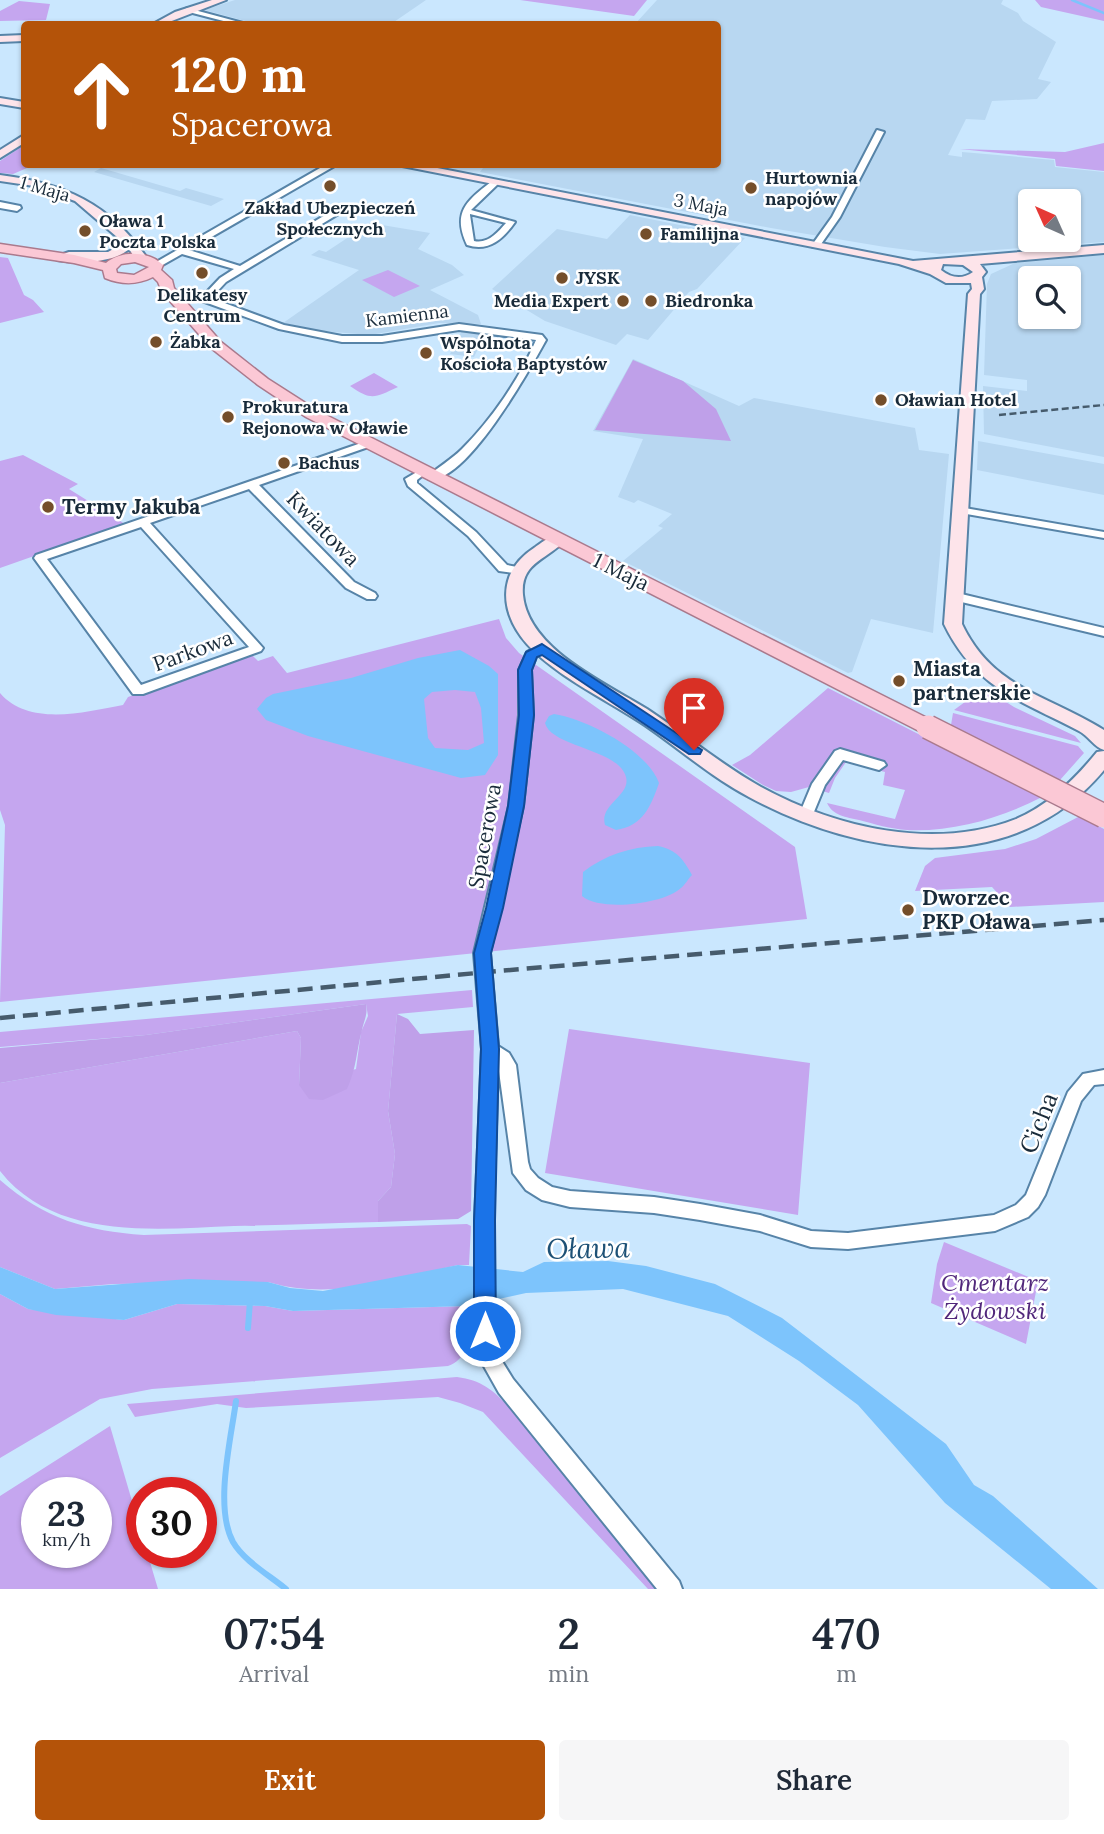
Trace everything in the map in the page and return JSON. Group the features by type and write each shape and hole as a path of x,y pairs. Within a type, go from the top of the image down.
{"main road":[{"path":"0,248 68,258 136,263"},
{"name":"1 Maja","path":"136,263 167,289 216,345 262,380 298,406 423,479 557,540 1104,816"}],"street":[{"path":"166,21 202,4 221,0"},
{"path":"202,4 230,0"},
{"path":"188,11 230,21"},
{"path":"0,39 21,38"},
{"path":"0,101 21,105"},
{"path":"816,245 836,217 880,132"},
{"path":"0,155 21,140"},
{"path":"68,258 76,254 104,257 117,253 136,263 180,252 327,168"},
{"name":"3 Maja","path":"416,168 935,267"},
{"name":"1 Maja","path":"0,178 71,194 93,208 130,242 136,263"},
{"path":"466,211 506,219 511,223 489,243 476,246 470,243 466,211 469,203 494,184"},
{"name":"1 Maja","path":"0,205 17,208"},
{"path":"218,305 209,302 206,296 223,280 342,208"},
{"name":"1 Maja","path":"119,234 136,263"},
{"path":"1001,258 976,280 943,278 935,267 952,260 967,262 1001,258 1104,248"},
{"path":"180,252 242,269"},
{"path":"557,540 527,561 518,571 516,607 525,629 542,648 755,792 806,816 846,829 901,840 936,841 977,836 1015,826 1041,815 1077,787 1100,741 1015,692 978,665 958,637 953,624 976,280 967,262"},
{"path":"187,314 218,305"},
{"name":"Kamienna","path":"218,305 303,332 353,340 383,339 459,327 539,337 541,340 505,401 467,448 423,479"},
{"path":"144,522 367,444"},
{"path":"423,479 503,568 518,571"},
{"name":"Kwiatowa","path":"251,484 349,585 370,596"},
{"path":"959,510 1104,535"},
{"name":"Parkowa","path":"144,522 257,648 138,691 40,558 144,522"},
{"path":"953,596 1104,632"},
{"name":"Spacerowa","path":"542,648 531,655 525,670 526,715 516,806 495,908 482,953 489,1043 484,1231 485,1331 491,1361 506,1386 671,1589"},
{"path":"806,816 819,784 840,754 878,765"},
{"name":"Cicha","path":"489,1043 503,1058 510,1073 514,1129 522,1172 532,1184 548,1194 570,1199 654,1205 700,1212 760,1223 811,1239 848,1241 981,1226 1011,1218 1032,1201 1074,1097 1089,1079 1104,1076"}],"shaded area":[{"path":"235,0 426,0 395,21 246,21 204,10"},
{"path":"657,0 1003,0 1001,4 1018,13 1023,21 1056,42 1038,79 1051,82 1037,99 992,101 985,120 966,119 948,155 962,157 962,152 1054,160 1055,167 1104,172 1104,242 1082,244 1082,189 1018,189 1018,248 940,254 771,228 480,172 483,168 721,168 721,21 638,21"},
{"path":"101,168 180,191 186,188 224,199 211,206 94,172"},
{"path":"630,215 745,238 697,289 689,292 648,340 627,334 616,345 545,321 492,289 557,229 607,239"},
{"path":"370,223 430,233 418,249 452,265 464,275 430,290 478,315 481,324 439,323 370,335 322,331 283,323 359,270 311,255 319,250 326,252"},
{"path":"1104,255 1104,457 984,434 983,386 1027,391 1027,380 984,375 987,284 991,274 1015,263"},
{"path":"461,332 485,334 474,357 450,354"},
{"path":"633,359 739,406 754,398 915,428 919,450 949,454 933,633 871,619 852,672 848,673 623,561 663,528 658,526 672,514 638,500 634,503 618,497 643,439 593,431"},
{"path":"633,360 683,381 716,409 731,441 595,430"},
{"path":"978,441 1104,464 1104,495 977,470"},
{"path":"366,1004 355,1066 347,1089 323,1100 309,1099 299,1085 301,1038 297,1031 0,1083 0,1048 146,1035"},
{"path":"397,1014 408,1019 420,1034 474,1030 471,1211 458,1219 378,1222 378,1201 391,1187 395,1154 388,1111"}],"green space":[{"path":"520,0 647,0 634,16"},
{"path":"1035,0 1104,0 1104,21 1041,7"},
{"path":"19,1 50,4 46,20 0,21 0,11"},
{"path":"1104,143 1104,171 1056,166 1055,159 960,149 1065,152"},
{"path":"21,147 21,168 27,168 13,174 0,173 0,161"},
{"path":"0,257 8,258 24,295 44,312 0,323"},
{"path":"388,270 420,286 394,297 362,280"},
{"path":"374,373 398,387 383,394 369,396 350,386"},
{"name":"Termy Jakuba","path":"23,455 78,484 69,489 125,524 0,568 0,461"},
{"path":"499,619 506,638 519,653 795,847 807,919 0,1002 5,825 0,810 0,693 12,704 42,714 92,711 123,705 128,697 251,654 258,661 273,656 287,673"},
{"path":"828,688 1042,797 1010,811 960,826 925,830 901,829 840,815 827,803 895,819 905,790 883,785 885,772 846,762 829,793 809,787 791,792 776,791 732,765 750,755"},
{"path":"984,688 1014,707 1075,736 1081,743 954,710"},
{"path":"953,713 1078,746 1084,753 1060,780 951,725"},
{"path":"1080,816 1104,829 1104,902 1010,907 992,887 915,891 925,866 935,858 1005,849 1036,839"},
{"path":"472,990 473,1007 397,1014 388,1111 395,1154 391,1187 378,1201 378,1222 172,1229 108,1226 49,1210 23,1194 0,1171 0,1083 297,1031 301,1038 299,1085 356,1069 361,1032 368,1016 366,1004 146,1035 0,1047 0,1032"},
{"path":"569,1029 810,1063 798,1215 545,1173"},
{"path":"0,1180 33,1204 67,1221 103,1230 144,1235 467,1224 471,1226 469,1265 340,1289 292,1287 268,1282 113,1284 55,1289 0,1267"},
{"name":"Cmentarz Żydowski","path":"944,1242 1038,1281 1026,1344 931,1303 937,1264"},
{"path":"0,1294 28,1309 124,1320 177,1304 265,1306 293,1311 468,1306 469,1332 462,1356 448,1366 152,1389 100,1399 0,1458"},
{"path":"457,1377 486,1387 509,1407 658,1589 648,1589 483,1412 460,1403 438,1397 246,1408 217,1404 135,1417 127,1404"},
{"path":"110,1426 126,1480 126,1568 152,1568 158,1589 0,1589 0,1496 21,1483 21,1568 112,1568 112,1477 30,1477"}],"water":[{"path":"460,650 498,674 498,755 485,775 461,778 308,736 266,720 257,709 273,694 351,678 418,658","holes":["432,692 475,692 481,708 484,743 468,750 435,748 428,738 424,699"]},
{"path":"554,714 583,722 615,738 643,759 653,771 659,783 653,799 645,814 633,824 616,830 605,825 606,811 624,790 626,777 621,768 611,760 559,738 550,731 545,723 549,716"},
{"path":"658,846 679,856 692,875 673,894 647,902 617,905 591,901 582,896 583,872 591,866 618,853"},
{"path":"608,1261 646,1266 715,1284 782,1318 946,1444 974,1485 993,1496 1098,1589 1051,1589 945,1503 858,1405 799,1361 728,1316 623,1289 526,1293 468,1306 293,1311 265,1306 177,1304 124,1320 56,1315 28,1309 0,1294 0,1267 55,1289 189,1279 268,1282 290,1288 323,1291 458,1265 523,1272 544,1262"}],"waterway":[{"path":"1072,0 1104,13"},
{"path":"248,1328 250,1301"},
{"path":"236,1401 224,1492 227,1527 238,1549 286,1589"}],"railway":[{"path":"999,415 1104,405"},
{"path":"0,1018 498,971 1104,920"}],"place":[{"name":"Zakład Ubezpieczeń Społecznych","path":"330,186"},
{"name":"Hurtownia napojów","path":"751,188"},
{"name":"Oława 1 Poczta Polska","path":"85,231"},
{"name":"Familijna","path":"646,234"},
{"name":"Delikatesy Centrum","path":"202,273"},
{"name":"JYSK","path":"562,278"},
{"name":"Media Expert","path":"623,301"},
{"name":"Biedronka","path":"651,301"},
{"name":"Żabka","path":"156,342"},
{"name":"Wspólnota Kościoła Baptystów","path":"426,353"},
{"name":"Oławian Hotel","path":"881,400"},
{"name":"Prokuratura Rejonowa w Oławie","path":"228,417"},
{"name":"Bachus","path":"284,463"},
{"name":"Termy Jakuba","path":"48,507"},
{"name":"Miasta partnerskie","path":"899,681"},
{"name":"Dworzec PKP Oława","path":"908,910"}],"route":[{"path":"485,1331 484,1221 490,1049 482,953 495,908 516,806 526,715 525,670 531,655 542,648 694,750"}],"water label":[{"name":"Oława","path":"588,1248"}]}
